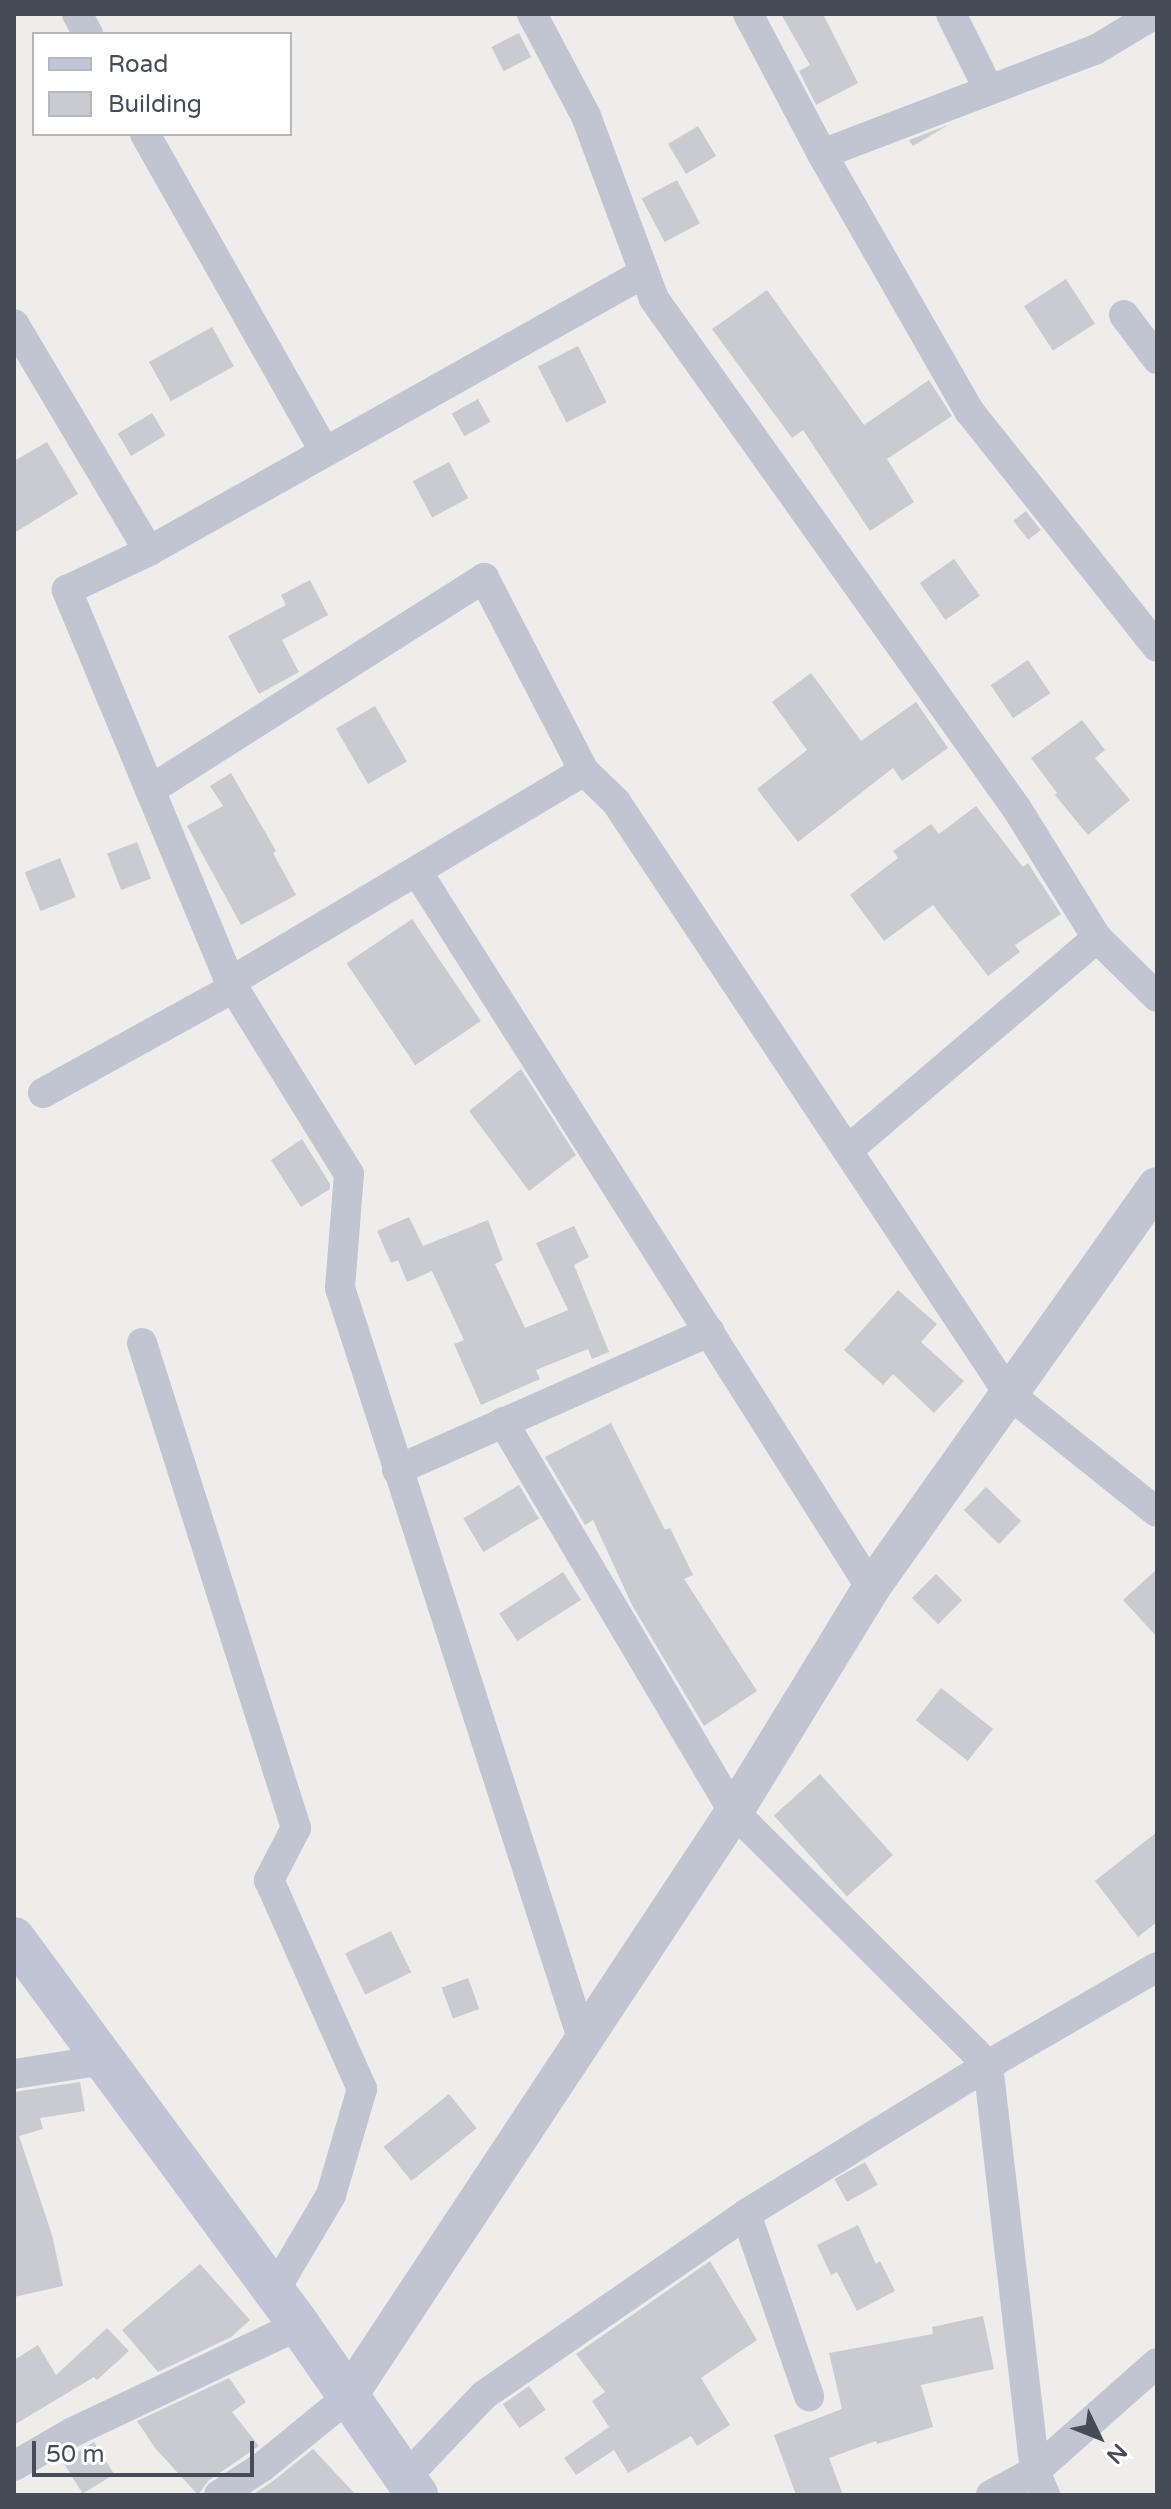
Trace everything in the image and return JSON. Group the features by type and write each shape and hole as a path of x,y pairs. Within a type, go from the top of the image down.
{"main road":[{"path":"14,1938 412,2486"}],"street":[{"path":"77,14 87,32"},
{"path":"532,14 586,116 654,299 1017,809 1097,938 1157,997"},
{"path":"748,14 822,154 970,412 1157,647"},
{"path":"951,14 989,90"},
{"path":"822,154 1095,50 1155,14"},
{"path":"146,136 324,451"},
{"path":"582,2038 340,1288 349,1174 232,985 67,590 149,551 644,273"},
{"path":"1124,315 1157,359"},
{"path":"14,324 149,551"},
{"path":"150,790 484,578 584,771 616,802 1009,1394 1157,1512"},
{"path":"43,1093 232,985 584,771"},
{"path":"418,873 871,1588"},
{"path":"849,1149 1097,938"},
{"path":"219,2495 262,2467 347,2398 734,1812 871,1588 1157,1186"},
{"path":"397,1470 710,1331"},
{"path":"142,1343 296,1828 269,1880 362,2089 331,2195 273,2293"},
{"path":"503,1422 734,1812 988,2065 1040,2483"},
{"path":"412,2486 484,2395 746,2214 988,2065 1157,1967"},
{"path":"14,2074 103,2060"},
{"path":"746,2214 809,2396"},
{"path":"14,2466 73,2432 306,2336 342,2352 369,2343 395,2324"},
{"path":"991,2495 1040,2483 1157,2363"}],"building":[{"path":"781,14 823,14 858,83 816,105 799,71 810,65"},
{"path":"519,33 531,57 504,71 491,47"},
{"path":"948,125 913,146 909,140"},
{"path":"698,126 716,156 686,174 668,144"},
{"path":"677,180 700,223 665,242 642,199"},
{"path":"1066,279 1095,323 1053,351 1024,306"},
{"path":"767,290 864,425 929,380 952,416 887,459 914,502 870,531 803,430 792,438 712,329"},
{"path":"212,327 234,366 171,401 149,362"},
{"path":"578,346 607,402 567,423 538,366"},
{"path":"478,399 491,422 464,436 452,414"},
{"path":"152,413 165,435 131,456 118,434"},
{"path":"47,442 78,494 14,533 14,461"},
{"path":"449,462 468,498 432,517 413,481"},
{"path":"1026,511 1041,530 1028,540 1013,521"},
{"path":"954,559 980,596 945,620 920,583"},
{"path":"310,580 328,615 282,640 299,672 259,694 228,636 286,605 281,595"},
{"path":"1028,660 1050,693 1013,718 991,685"},
{"path":"811,673 861,741 916,702 948,748 902,781 893,768 798,842 757,789 807,750 772,702"},
{"path":"375,706 407,761 368,784 336,728"},
{"path":"1082,720 1105,750 1095,758 1130,800 1088,835 1055,795 1057,793 1031,758"},
{"path":"231,773 276,851 273,853 296,895 241,925 187,826 223,806 210,786"},
{"path":"976,806 1023,867 1028,863 1061,914 1015,945 1020,952 988,976 933,905 884,941 850,895 898,858 893,851 931,824 939,834"},
{"path":"137,842 151,878 121,890 107,853"},
{"path":"60,858 76,897 41,911 25,872"},
{"path":"412,919 481,1021 415,1065 347,963"},
{"path":"521,1069 576,1155 529,1191 469,1111"},
{"path":"302,1139 330,1184 330,1189 301,1207 271,1160"},
{"path":"409,1217 423,1246 488,1220 503,1260 495,1264 525,1328 568,1310 536,1243 574,1226 589,1257 574,1265 609,1352 592,1359 588,1349 536,1370 540,1379 481,1405 454,1344 464,1340 432,1271 407,1282 398,1260 391,1263 377,1231"},
{"path":"898,1290 937,1324 921,1342 964,1381 934,1413 893,1374 883,1385 844,1350"},
{"path":"611,1423 665,1530 670,1528 693,1575 684,1579 757,1691 704,1726 632,1605 593,1520 585,1525 545,1457"},
{"path":"519,1485 539,1518 483,1552 463,1518"},
{"path":"986,1487 1021,1521 999,1544 964,1510"},
{"path":"1157,1569 1157,1637 1123,1600"},
{"path":"563,1572 581,1600 517,1641 499,1613"},
{"path":"936,1574 962,1600 938,1624 912,1598"},
{"path":"941,1688 993,1729 968,1761 916,1720"},
{"path":"820,1774 893,1855 847,1896 774,1815"},
{"path":"1157,1832 1157,1922 1138,1937 1095,1881"},
{"path":"391,1931 411,1972 365,1995 345,1953"},
{"path":"468,1978 479,2009 453,2019 442,1988"},
{"path":"80,2082 85,2111 40,2118 43,2129 19,2136 52,2235 63,2286 14,2297 14,2092"},
{"path":"449,2094 477,2128 411,2181 384,2147"},
{"path":"865,2162 878,2185 847,2202 834,2179"},
{"path":"858,2225 876,2264 880,2261 895,2291 857,2311 837,2272 831,2275 817,2245"},
{"path":"710,2261 757,2340 701,2378 730,2425 697,2446 691,2436 628,2473 614,2450 576,2475 564,2458 609,2427 592,2401 605,2392 576,2354"},
{"path":"200,2264 250,2320 231,2337 158,2372 122,2330"},
{"path":"983,2316 994,2369 921,2385 933,2427 877,2444 876,2441 829,2458 843,2495 796,2495 774,2435 842,2409 829,2353 933,2334 932,2327"},
{"path":"107,2328 129,2351 97,2380 94,2377 14,2425 14,2360 38,2345 56,2375"},
{"path":"229,2378 246,2402 232,2412 259,2446 209,2480 198,2495 155,2448 137,2421"},
{"path":"529,2386 546,2410 519,2428 503,2404"},
{"path":"94,2442 114,2474 83,2494 63,2462"},
{"path":"313,2449 356,2495 252,2495 273,2481"}]}
